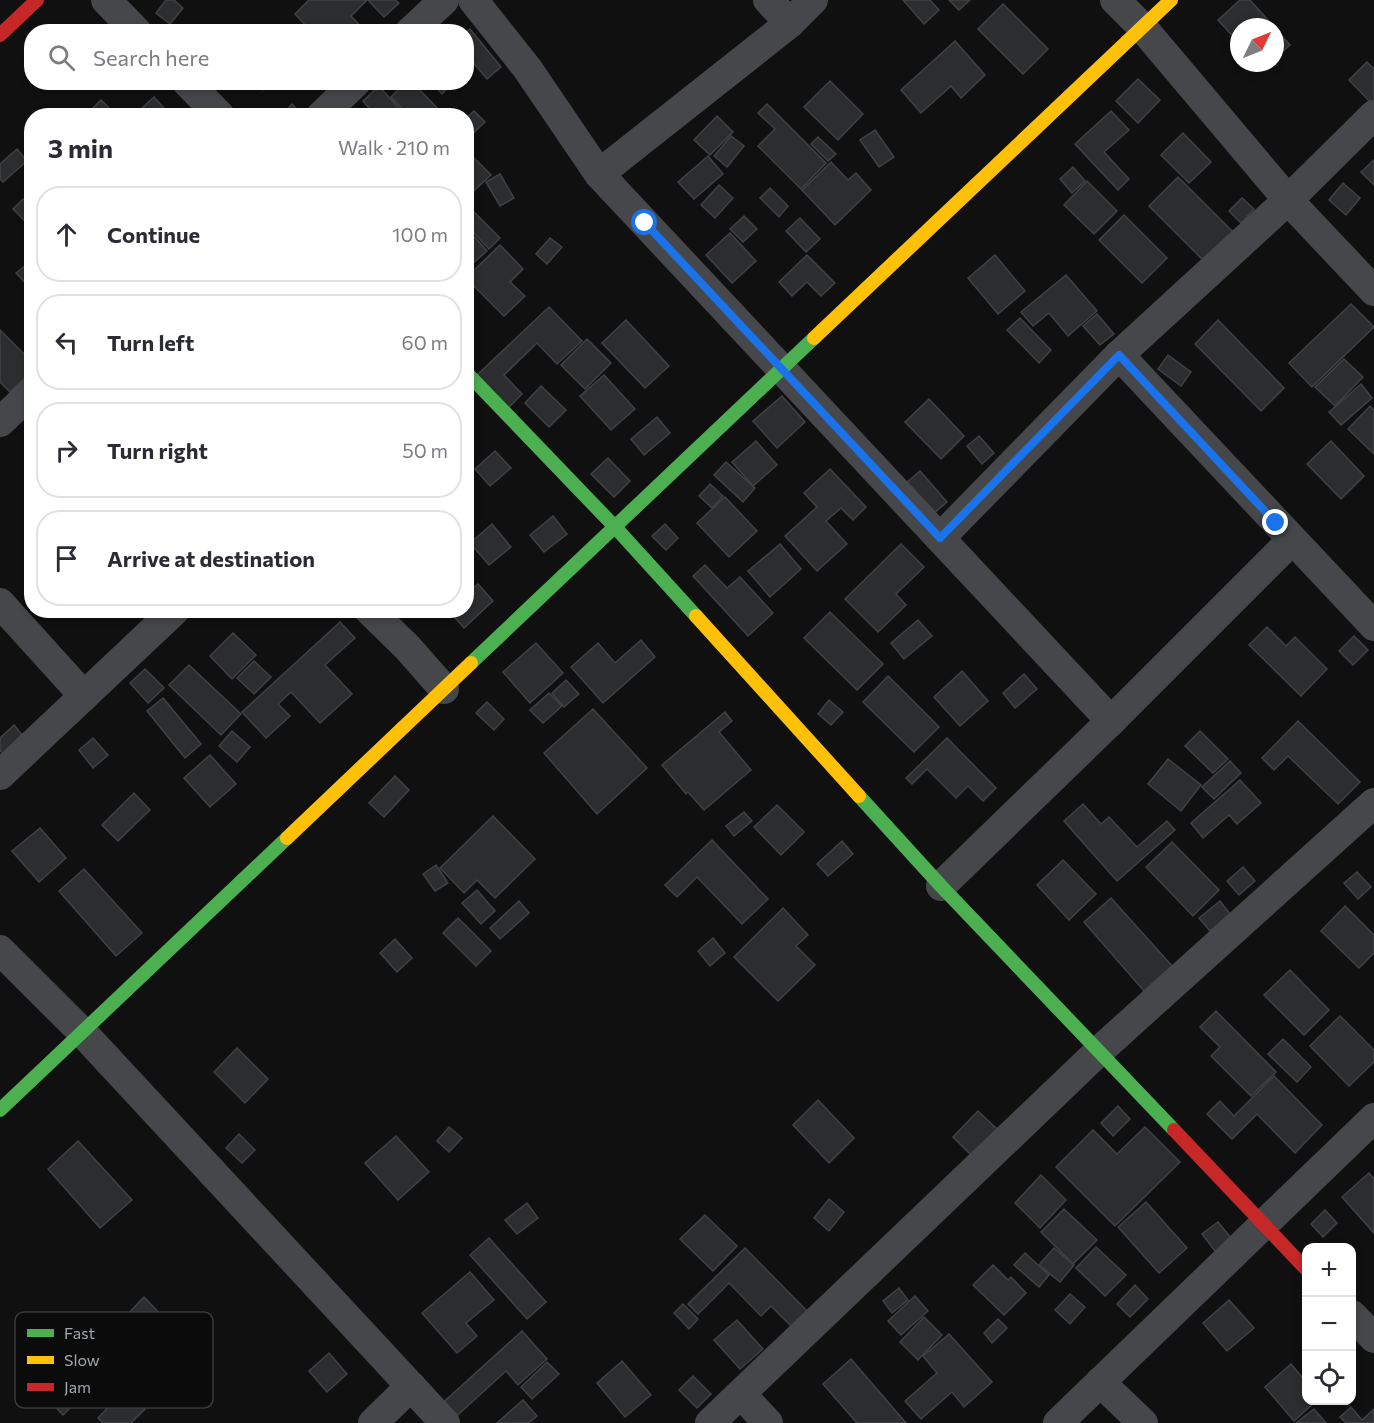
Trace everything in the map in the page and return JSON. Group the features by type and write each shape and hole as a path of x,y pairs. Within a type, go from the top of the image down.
{"street":[{"path":"0,35 37,0"},
{"path":"106,0 129,24"},
{"path":"418,24 444,0"},
{"path":"473,0 527,68 599,174 1112,721"},
{"path":"768,0 790,23"},
{"path":"599,174 790,23 813,0"},
{"path":"1115,0 1142,27 1288,200 1374,291"},
{"path":"0,1110 1171,0"},
{"path":"196,90 212,108"},
{"path":"329,108 348,90"},
{"path":"940,538 1119,355 1288,200 1374,115"},
{"path":"1119,355 1374,626"},
{"path":"474,380 615,527 941,886 1302,1265"},
{"path":"0,422 24,400"},
{"path":"941,886 1112,721 1292,540"},
{"path":"0,603 84,696"},
{"path":"0,776 167,618"},
{"path":"377,618 407,647 444,689"},
{"path":"710,1423 1098,1052 1374,803"},
{"path":"0,950 82,1032 445,1423"},
{"path":"1058,1423 1374,1118"},
{"path":"1356,1319 1374,1338"},
{"path":"1100,1382 1143,1423"},
{"path":"373,1423 411,1386"},
{"path":"741,1394 768,1423"}],"building":[{"path":"166,0 174,0 183,8 170,24 156,13"},
{"path":"309,0 367,0 351,16 358,24 304,24 295,14"},
{"path":"368,0 395,0 399,3 384,17"},
{"path":"903,0 930,0 939,10 924,24"},
{"path":"949,0 970,0 959,10"},
{"path":"1240,0 1250,0 1266,18 1230,18 1230,33 1218,20"},
{"path":"1003,4 1048,49 1023,74 978,29"},
{"path":"474,34 501,67 487,79 474,64"},
{"path":"1284,38 1290,45 1284,50"},
{"path":"955,41 985,75 961,98 951,86 921,113 901,90"},
{"path":"1367,62 1374,69 1374,106 1349,80"},
{"path":"1138,79 1160,100 1138,123 1116,101"},
{"path":"830,81 863,114 838,140 804,107"},
{"path":"375,90 383,90 399,108 369,108 363,101"},
{"path":"398,90 420,90 437,108 401,108 391,97"},
{"path":"154,97 164,108 142,108"},
{"path":"101,100 109,108 93,108"},
{"path":"767,104 826,163 801,189 758,146 775,129 758,113"},
{"path":"474,111 485,122 474,132"},
{"path":"1111,111 1129,130 1104,152 1129,179 1118,190 1075,144"},
{"path":"717,116 733,132 710,155 694,140"},
{"path":"875,130 894,157 879,167 860,140"},
{"path":"1183,133 1211,162 1189,183 1161,155"},
{"path":"731,136 744,146 727,167 714,156"},
{"path":"818,137 836,154 828,161 811,144"},
{"path":"17,149 24,157 24,164 3,182 0,179 0,164"},
{"path":"708,156 723,174 694,199 678,182"},
{"path":"474,158 491,175 474,191"},
{"path":"1374,160 1374,185 1361,172"},
{"path":"831,162 848,180 856,173 871,190 835,225 802,190"},
{"path":"1073,167 1085,181 1072,193 1060,179"},
{"path":"500,174 514,198 500,206 486,182"},
{"path":"1178,177 1236,235 1207,264 1149,206"},
{"path":"1087,181 1117,211 1094,234 1064,205"},
{"path":"1343,183 1360,198 1346,215 1329,200"},
{"path":"719,185 733,198 715,218 701,205"},
{"path":"770,188 788,206 779,217 760,198"},
{"path":"1242,198 1254,209 1241,223 1229,211"},
{"path":"24,200 24,220 13,209"},
{"path":"474,212 500,238 489,249 474,233"},
{"path":"1124,215 1167,258 1142,283 1099,240"},
{"path":"744,216 757,229 743,242 730,229"},
{"path":"800,218 820,239 806,252 786,231"},
{"path":"730,233 756,261 732,283 706,255"},
{"path":"474,238 487,251 474,262"},
{"path":"550,238 562,247 547,264 536,254"},
{"path":"500,245 523,269 510,282 525,296 504,316 474,286 474,270"},
{"path":"807,255 835,283 821,296 807,282 792,296 779,282"},
{"path":"995,255 1025,291 998,314 968,278"},
{"path":"24,266 24,282 16,273"},
{"path":"1066,275 1097,311 1068,336 1049,313 1033,326 1021,312"},
{"path":"1351,304 1374,327 1312,387 1289,363"},
{"path":"549,307 582,341 557,364 537,343 504,375 522,394 506,410 475,377"},
{"path":"1097,314 1114,334 1100,345 1083,326"},
{"path":"1020,318 1051,350 1039,363 1007,330"},
{"path":"626,320 669,366 645,388 602,343"},
{"path":"1218,320 1284,388 1261,411 1195,344"},
{"path":"0,330 24,354 24,379 10,392 0,382"},
{"path":"587,339 611,363 585,389 561,365"},
{"path":"1168,355 1191,372 1181,386 1158,369"},
{"path":"1344,359 1363,377 1335,406 1315,387"},
{"path":"604,375 635,409 611,430 580,396"},
{"path":"1361,384 1372,398 1341,425 1329,412"},
{"path":"541,386 566,410 549,427 525,403"},
{"path":"782,396 805,422 777,448 753,421"},
{"path":"929,399 964,436 941,459 905,422"},
{"path":"1370,406 1374,410 1374,454 1348,429"},
{"path":"657,417 670,433 644,455 631,439"},
{"path":"979,436 994,453 982,464 967,446"},
{"path":"756,441 777,465 753,486 732,462"},
{"path":"1331,441 1364,476 1341,499 1307,464"},
{"path":"495,451 511,468 490,486 475,469"},
{"path":"608,458 630,481 614,497 591,474"},
{"path":"726,462 755,488 743,502 714,475"},
{"path":"830,469 866,507 853,520 841,508 826,521 847,544 817,571 785,536 817,507 804,493"},
{"path":"920,471 947,502 932,515 905,484"},
{"path":"710,484 723,496 712,508 699,496"},
{"path":"725,497 757,531 729,557 697,523"},
{"path":"553,516 567,534 544,552 530,535"},
{"path":"492,524 511,547 489,565 474,548 474,540"},
{"path":"665,524 678,538 666,550 652,536"},
{"path":"780,544 801,569 770,597 748,571"},
{"path":"901,544 924,567 896,594 906,605 878,632 845,599"},
{"path":"705,565 727,588 740,577 773,613 748,636 693,576"},
{"path":"478,584 493,601 464,628 455,618 474,618 474,587"},
{"path":"830,612 883,664 857,690 804,638"},
{"path":"918,620 932,636 904,659 891,643"},
{"path":"340,622 355,638 325,665 352,694 320,723 291,692 278,704 290,716 266,738 242,712"},
{"path":"1267,627 1286,646 1295,637 1327,669 1301,696 1249,645"},
{"path":"233,633 256,655 232,679 210,656"},
{"path":"1354,636 1368,650 1353,665 1339,651"},
{"path":"641,640 655,657 603,703 571,667 598,643 615,663"},
{"path":"536,643 563,673 530,703 503,672"},
{"path":"254,661 271,677 254,694 237,678"},
{"path":"189,665 241,714 221,735 169,685"},
{"path":"145,669 164,688 148,703 130,683"},
{"path":"962,671 988,701 960,726 934,697"},
{"path":"1024,674 1037,689 1015,708 1003,693"},
{"path":"888,676 939,727 914,752 863,702"},
{"path":"566,680 579,694 564,707 552,693"},
{"path":"549,693 562,706 543,723 530,710"},
{"path":"163,698 201,744 185,758 147,711"},
{"path":"829,700 843,712 831,725 818,714"},
{"path":"487,702 504,719 494,730 476,713"},
{"path":"593,709 647,768 597,814 544,753"},
{"path":"725,712 732,721 719,732 751,770 704,810 688,792 686,794 662,765"},
{"path":"1298,721 1360,782 1338,804 1288,756 1274,770 1262,758"},
{"path":"14,725 26,740 5,757 0,750 0,738"},
{"path":"232,731 250,747 237,762 219,746"},
{"path":"1200,731 1228,759 1213,773 1185,746"},
{"path":"93,738 108,755 93,768 79,750"},
{"path":"947,738 996,788 983,801 968,786 956,798 927,769 912,784 906,778"},
{"path":"210,755 236,784 210,807 184,778"},
{"path":"1168,759 1201,785 1181,811 1148,784"},
{"path":"1230,761 1241,773 1214,799 1202,787"},
{"path":"395,776 409,790 384,817 369,803"},
{"path":"1240,780 1261,803 1237,824 1229,815 1203,838 1191,823"},
{"path":"134,793 150,810 118,841 102,825"},
{"path":"1083,804 1101,824 1109,817 1137,847 1167,821 1175,830 1117,881 1064,821"},
{"path":"777,805 804,832 781,855 754,827"},
{"path":"744,812 752,821 734,836 726,826"},
{"path":"493,816 535,859 495,898 477,880 464,893 440,868"},
{"path":"40,828 66,858 39,882 12,851"},
{"path":"712,840 768,899 742,924 697,877 677,897 665,885"},
{"path":"842,841 853,854 828,876 817,864"},
{"path":"1172,842 1219,890 1193,916 1146,867"},
{"path":"1063,860 1096,894 1069,920 1037,885"},
{"path":"436,865 448,883 435,891 423,874"},
{"path":"1243,867 1255,881 1239,895 1227,881"},
{"path":"84,869 142,933 116,956 59,891"},
{"path":"1357,872 1371,887 1358,899 1344,883"},
{"path":"477,890 495,911 481,924 462,903"},
{"path":"1111,898 1172,966 1144,991 1084,922"},
{"path":"519,901 529,913 500,939 490,928"},
{"path":"1220,901 1230,914 1210,931 1199,918"},
{"path":"1345,906 1374,935 1374,953 1359,968 1321,931"},
{"path":"783,908 808,935 796,946 815,965 778,1001 734,957"},
{"path":"458,918 491,951 476,966 443,933"},
{"path":"713,938 725,953 710,966 698,951"},
{"path":"395,939 412,958 397,972 380,953"},
{"path":"1290,970 1329,1010 1304,1035 1264,995"},
{"path":"1216,1011 1276,1072 1251,1096 1211,1056 1220,1047 1200,1027"},
{"path":"1340,1016 1374,1050 1374,1062 1349,1086 1310,1046"},
{"path":"1283,1039 1311,1067 1297,1082 1268,1054"},
{"path":"237,1048 268,1079 245,1103 214,1072"},
{"path":"1274,1076 1322,1125 1295,1153 1257,1114 1232,1139 1207,1114 1220,1101 1234,1116"},
{"path":"818,1100 854,1138 829,1163 793,1125"},
{"path":"1118,1106 1130,1119 1113,1136 1101,1123"},
{"path":"978,1111 997,1129 971,1155 953,1137"},
{"path":"449,1127 462,1138 449,1152 437,1141"},
{"path":"1145,1127 1180,1162 1115,1226 1056,1167 1093,1130 1117,1154"},
{"path":"239,1134 255,1150 242,1163 226,1148"},
{"path":"396,1136 429,1172 398,1200 365,1163"},
{"path":"78,1141 132,1200 100,1228 48,1169"},
{"path":"1369,1173 1374,1179 1374,1233 1342,1197"},
{"path":"1041,1175 1066,1200 1040,1228 1015,1203"},
{"path":"829,1199 844,1212 829,1231 814,1218"},
{"path":"1146,1202 1187,1248 1159,1273 1118,1227"},
{"path":"527,1203 538,1218 517,1234 505,1220"},
{"path":"1064,1209 1097,1240 1073,1264 1041,1232"},
{"path":"1325,1210 1337,1223 1323,1237 1311,1224"},
{"path":"705,1215 737,1246 713,1271 680,1239"},
{"path":"1218,1222 1231,1238 1215,1251 1202,1234"},
{"path":"489,1238 546,1302 527,1319 470,1255"},
{"path":"1096,1247 1126,1275 1105,1296 1076,1268"},
{"path":"745,1248 808,1312 793,1328 771,1306 761,1316 729,1283 698,1314 688,1304"},
{"path":"1054,1248 1074,1265 1060,1282 1039,1265"},
{"path":"1025,1253 1049,1275 1039,1287 1014,1265"},
{"path":"993,1265 1008,1280 1011,1277 1026,1293 1004,1315 973,1285"},
{"path":"470,1272 494,1300 466,1323 477,1336 457,1353 422,1313"},
{"path":"1135,1285 1148,1299 1130,1317 1117,1304"},
{"path":"899,1288 908,1300 892,1313 883,1301"},
{"path":"1070,1294 1085,1307 1070,1324 1055,1310"},
{"path":"915,1296 928,1311 901,1335 888,1321"},
{"path":"144,1297 158,1312 130,1312"},
{"path":"1229,1300 1254,1328 1227,1351 1203,1323"},
{"path":"683,1304 698,1319 689,1329 674,1313"},
{"path":"924,1317 942,1335 918,1360 900,1342"},
{"path":"998,1319 1007,1328 992,1343 984,1333"},
{"path":"737,1320 763,1349 740,1369 714,1340"},
{"path":"522,1331 547,1359 518,1385 506,1371 450,1422 437,1408"},
{"path":"949,1334 992,1382 964,1407 952,1392 921,1419 905,1401 937,1373 923,1356"},
{"path":"329,1353 347,1374 327,1392 309,1371"},
{"path":"851,1359 906,1423 857,1423 823,1384"},
{"path":"622,1361 651,1395 625,1417 597,1383"},
{"path":"547,1362 559,1374 532,1399 521,1387"},
{"path":"1291,1364 1302,1377 1302,1405 1312,1405 1294,1421 1265,1387"},
{"path":"693,1376 711,1394 697,1408 679,1390"},
{"path":"523,1400 537,1416 529,1423 497,1423"},
{"path":"1351,1407 1362,1420 1374,1409 1374,1423 1346,1423 1340,1417"},
{"path":"56,1408 70,1408 63,1415"},
{"path":"108,1408 145,1409 131,1423 103,1423 98,1418"},
{"path":"1314,1409 1326,1423 1296,1423"}],"traffic: fast":[{"path":"471,663 814,338"},
{"path":"474,380 615,527 696,616"},
{"path":"859,796 941,886 1174,1130"},
{"path":"0,1110 287,838"}],"traffic: slow":[{"path":"814,338 1171,0"},
{"path":"696,616 859,796"},
{"path":"287,838 471,663"}],"traffic: jam":[{"path":"0,35 37,0"},
{"path":"1174,1130 1302,1265"}],"route":[{"path":"645,223 940,538 1119,355 1276,523"}]}
